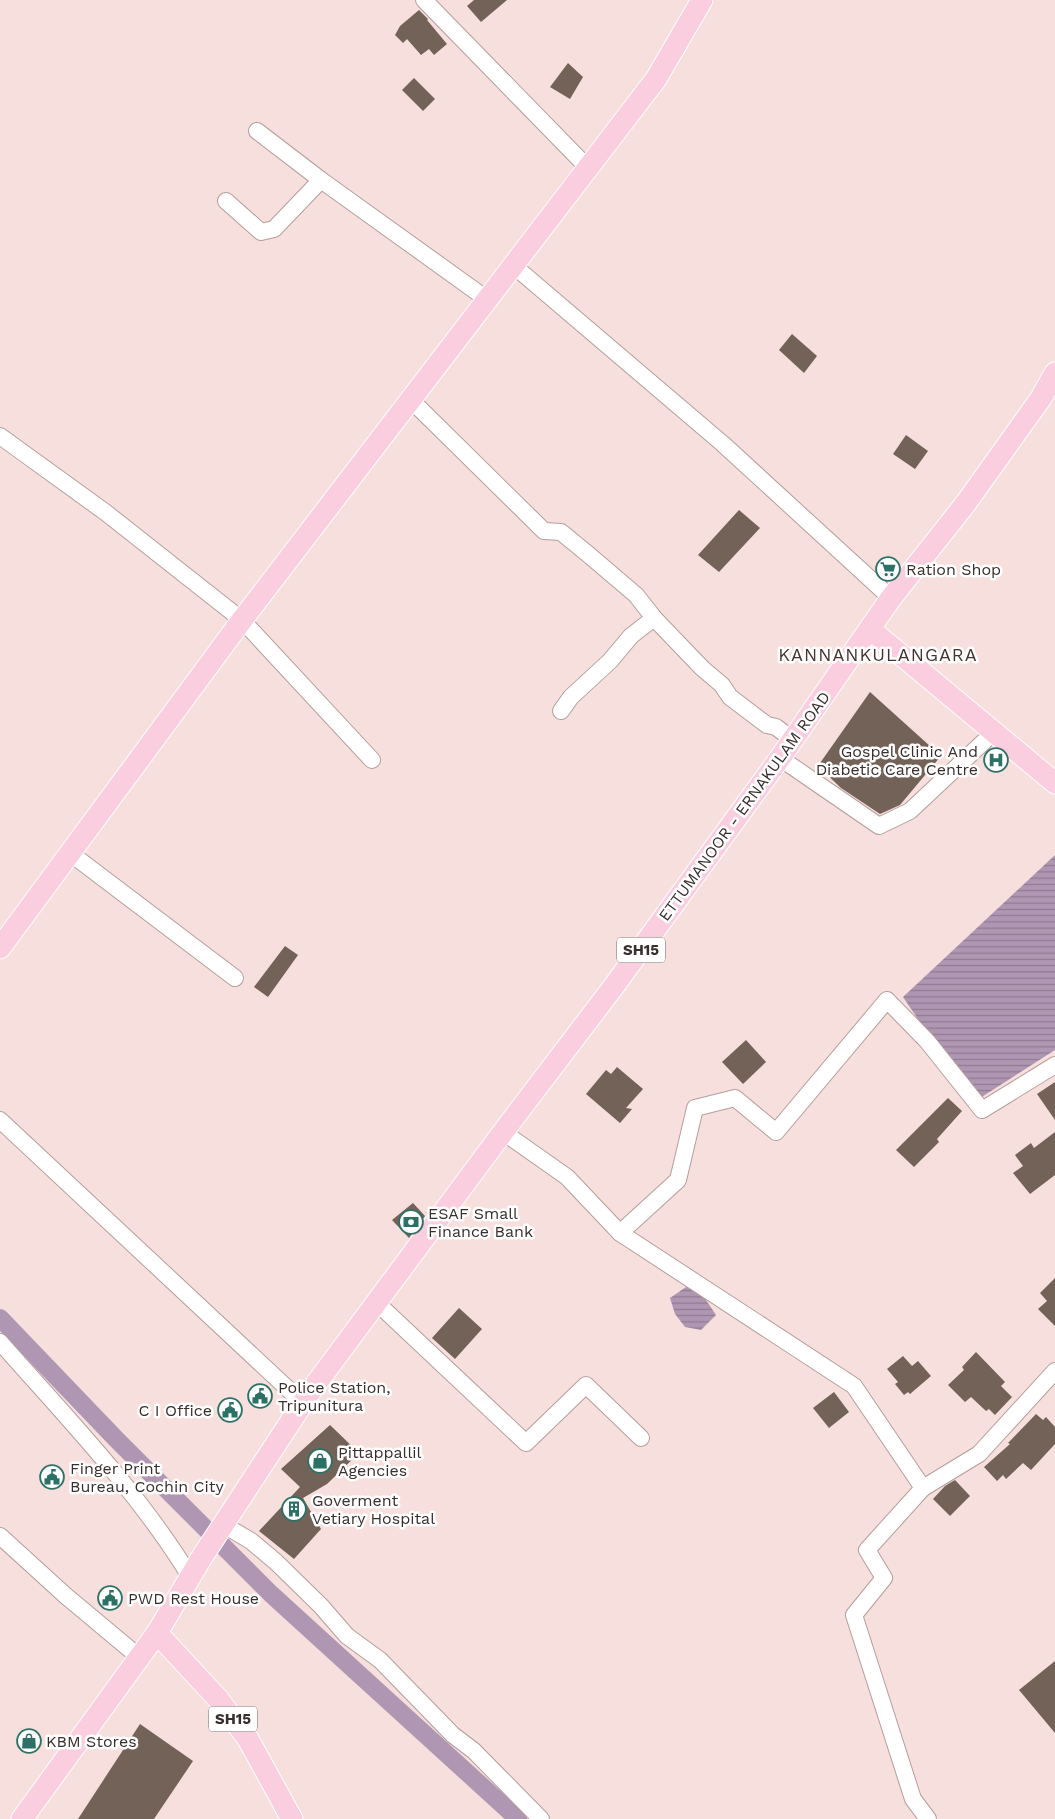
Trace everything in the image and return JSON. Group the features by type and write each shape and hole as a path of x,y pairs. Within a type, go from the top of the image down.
{"main road":[{"path":"0,948 242,620 656,78 698,1"},
{"name":"ETTUMANOOR - ERNAKULAM ROAD","path":"22,1819 157,1633 202,1558 303,1403 376,1302 614,986 793,740 891,598 966,503 1041,398 1055,373"},
{"path":"870,630 993,733 1052,779 1055,784"},
{"name":"SH15","path":"157,1633 219,1700 248,1739 292,1819"}],"street":[{"path":"424,0 588,168"},
{"path":"257,130 321,180 488,300"},
{"path":"226,201 261,232 274,229 321,180"},
{"path":"514,266 723,444 891,598"},
{"path":"411,400 544,531 561,532 636,595 654,618 702,668 722,685 730,697 767,725 776,727 793,740"},
{"path":"0,436 105,512 242,620 372,760"},
{"path":"561,711 571,698 610,662 631,636 654,618"},
{"path":"780,758 879,826 910,811 993,733"},
{"path":"70,852 236,978"},
{"path":"620,1233 678,1180 695,1108 735,1098 776,1132 887,1000 927,1041 982,1110 1055,1065"},
{"path":"0,1120 303,1403"},
{"path":"503,1132 567,1177 620,1233 854,1386 923,1488"},
{"path":"376,1302 526,1443 586,1385 641,1438"},
{"path":"0,1342 122,1479 179,1558 191,1578"},
{"path":"928,1819 914,1799 854,1615 884,1578 867,1550 923,1488 978,1454 1055,1371"},
{"path":"224,1525 251,1540 276,1562 321,1606 347,1636 380,1660 453,1735 474,1751 541,1819"},
{"path":"0,1536 66,1596 139,1657"}],"shaded area":[{"path":"1055,855 1055,1050 974,1102 903,997"},
{"path":"686,1287 702,1294 716,1315 701,1330 685,1327 675,1314 670,1298"}],"building":[{"path":"474,0 507,0 481,22 467,6"},
{"path":"419,10 447,44 434,55 429,49 421,55 407,39 403,43 395,35 400,26"},
{"path":"568,63 583,77 570,99 550,87"},
{"path":"414,78 435,99 423,111 402,90"},
{"path":"792,334 817,356 804,373 779,350"},
{"path":"906,435 928,451 915,469 893,454"},
{"path":"739,510 760,528 719,572 698,555"},
{"path":"870,692 941,756 900,805 880,814 841,788 818,766"},
{"path":"285,946 298,955 268,997 254,987"},
{"path":"746,1040 766,1062 743,1084 722,1062"},
{"path":"617,1067 643,1089 626,1108 632,1109 620,1123 586,1094 606,1070 611,1074"},
{"path":"1055,1082 1055,1120 1037,1094"},
{"path":"948,1098 962,1111 937,1139 939,1142 914,1167 896,1150"},
{"path":"1055,1132 1055,1175 1030,1194 1013,1173 1023,1166 1015,1155 1031,1143 1034,1148"},
{"name":"ESAF Small Finance Bank","path":"413,1203 425,1216 409,1238 392,1220"},
{"path":"1055,1278 1055,1326 1038,1309 1047,1301 1040,1293"},
{"path":"459,1308 482,1329 455,1359 432,1338"},
{"path":"976,1352 1005,1382 1001,1386 1012,1397 995,1415 989,1409 986,1411 971,1397 965,1402 948,1385 964,1370 962,1367"},
{"path":"903,1356 912,1366 918,1361 931,1376 910,1394 908,1392 904,1395 895,1384 898,1382 887,1369"},
{"path":"834,1392 849,1412 829,1428 813,1408"},
{"path":"1036,1414 1043,1420 1046,1417 1055,1427 1055,1444 1031,1470 1023,1463 1006,1479 1003,1475 997,1481 984,1467 1010,1444 1008,1443"},
{"path":"330,1425 359,1453 327,1484 303,1498 321,1529 294,1559 259,1531 300,1487 281,1469"},
{"path":"955,1480 970,1496 950,1516 933,1499 945,1486"},
{"path":"1055,1661 1055,1733 1019,1690"},
{"path":"140,1724 193,1761 154,1819 78,1819"}],"waterway":[{"path":"0,1318 117,1440 271,1594 518,1819"}],"place":[{"name":"Ration Shop","path":"888,569"},
{"name":"Gospel Clinic And Diabetic Care Centre","path":"996,760"},
{"name":"ESAF Small Finance Bank","path":"411,1222"},
{"name":"Police Station, Tripunitura","path":"260,1396"},
{"name":"C I Office","path":"230,1410"},
{"name":"Pittappallil Agencies","path":"320,1461"},
{"name":"Finger Print Bureau, Cochin City","path":"52,1477"},
{"name":"Goverment Vetiary Hospital","path":"294,1509"},
{"name":"PWD Rest House","path":"110,1598"},
{"name":"KBM Stores","path":"29,1741"}],"district":[{"name":"KANNANKULANGARA","path":"878,655"}]}
